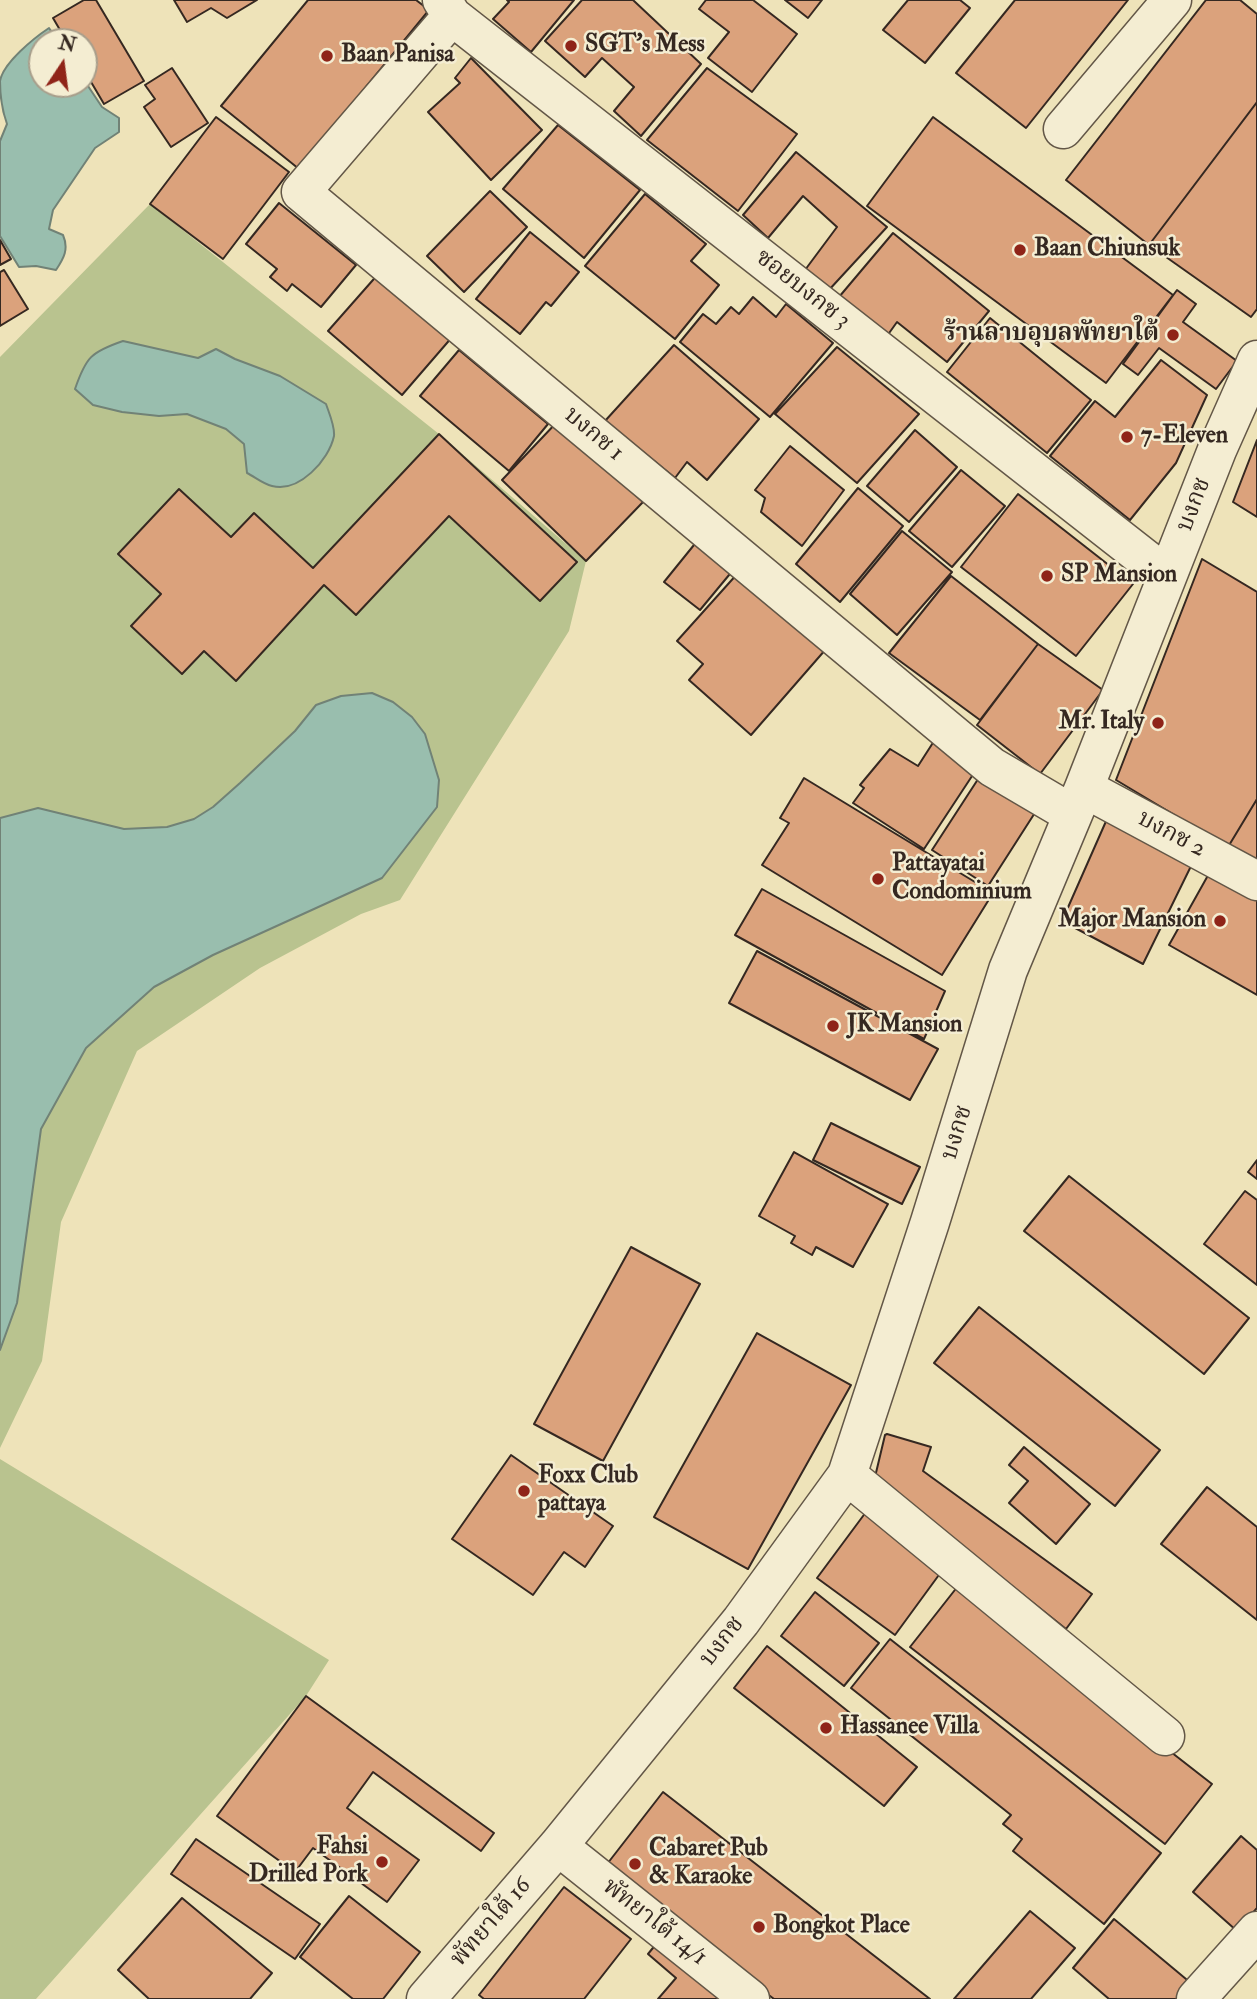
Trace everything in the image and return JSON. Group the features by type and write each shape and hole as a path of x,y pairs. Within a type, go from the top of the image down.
{"street":[{"path":"1063,129 1172,0"},
{"name":"ซอยบงกช 3","path":"447,8 1167,576"},
{"name":"บงกช 1","path":"447,8 301,192 992,766 1078,801"},
{"name":"บงกช","path":"558,1846 741,1621 847,1475 930,1222 1008,970 1217,450 1257,360"},
{"name":"บงกช 2","path":"1078,801 1257,881"},
{"path":"847,1475 1165,1736"},
{"name":"พัทยาใต้ 16","path":"426,1999 558,1846"},
{"name":"พัทยาใต้ 14/1","path":"558,1846 750,1999"},
{"path":"1196,1999 1257,1931"}],"green space":[{"path":"150,204 439,434 586,561 569,631 400,900 361,914 260,968 137,1051 61,1222 42,1361 0,1448 0,357"},
{"path":"0,1459 329,1660 306,1696 36,1999 0,1999"}],"shaded area":[{"path":"28,44 28,98 96,98 102,107 119,118 119,132 95,148 53,210 49,229 63,235 66,245 56,270 36,266 19,267 0,236 0,141 7,124 0,81 13,59"},
{"path":"123,341 198,358 216,349 280,376 326,404 334,436 326,455 302,480 282,487 272,486 247,473 244,444 226,429 187,414 159,416 122,412 93,405 75,389 83,370 91,357"},
{"path":"372,693 393,702 412,717 425,734 439,780 437,807 382,878 213,955 154,987 86,1048 41,1129 17,1303 0,1350 0,818 38,808 124,829 167,827 194,819 213,807 240,783 295,731 316,705 341,696"}],"building":[{"path":"84,0 96,0 144,81 104,104 98,94 98,28 59,28 53,18"},
{"path":"174,0 257,0 227,18 211,8 187,22"},
{"name":"Baan Panisa","path":"308,0 416,0 429,10 299,169 221,106"},
{"path":"507,0 574,0 531,52 493,19 509,2"},
{"path":"582,0 633,0 701,64 641,136 614,111 634,87 602,58 585,77 545,41"},
{"path":"706,0 753,0 797,34 752,92 708,58 729,32 699,9"},
{"path":"785,0 822,0 808,18"},
{"path":"908,0 960,0 970,8 925,63 883,30"},
{"path":"1015,0 1128,0 1026,128 956,73"},
{"path":"1206,0 1240,0 1257,14 1257,102 1149,245 1066,180"},
{"path":"471,58 542,130 491,180 428,112 460,83 455,78"},
{"path":"172,68 208,123 171,147 144,107 155,99 145,85"},
{"path":"707,68 797,134 738,211 647,140"},
{"path":"1257,102 1257,309 1251,317 1149,245"},
{"path":"216,117 289,172 223,259 150,204"},
{"name":"Baan Chiunsuk","path":"933,117 1173,295 1106,383 867,206"},
{"path":"558,125 640,190 584,258 503,189"},
{"path":"796,152 887,227 828,291 805,270 837,227 803,196 768,238 743,215"},
{"path":"490,191 527,227 464,292 427,256"},
{"path":"645,194 706,244 691,261 719,285 675,339 585,266"},
{"path":"279,203 356,265 321,307 292,284 287,291 270,277 277,269 246,244"},
{"path":"530,232 579,272 551,306 546,302 520,334 476,299"},
{"path":"893,233 989,311 947,362 897,322 887,336 839,297"},
{"path":"0,240 11,259 0,265"},
{"path":"4,270 28,309 0,326 0,272"},
{"path":"380,272 453,336 402,395 328,331"},
{"name":"ร้านลาบอุบลพัทยาใต้","path":"1177,290 1196,304 1183,322 1237,361 1216,389 1159,348 1138,375 1123,364"},
{"path":"753,297 776,317 786,304 833,343 770,417 680,342 703,314 716,324 731,307 739,314"},
{"path":"990,318 1091,400 1047,453 947,372"},
{"path":"674,345 759,419 707,480 687,462 675,478 605,421"},
{"path":"837,347 919,414 857,483 775,414"},
{"path":"459,350 548,424 509,471 420,396"},
{"name":"7-Eleven","path":"1161,360 1207,395 1176,463 1130,520 1050,456 1095,401 1115,417"},
{"path":"558,421 643,502 586,561 502,480"},
{"path":"915,430 957,467 909,522 867,486"},
{"path":"439,434 577,562 540,601 449,516 356,615 324,585 236,681 204,651 182,674 131,626 161,594 118,554 179,489 231,537 254,513 313,568"},
{"path":"1257,440 1257,517 1233,502"},
{"path":"790,446 844,490 802,546 761,512 765,498 755,490"},
{"path":"961,470 1005,506 952,567 909,531"},
{"path":"858,488 903,526 840,602 796,564"},
{"name":"SP Mansion","path":"1018,494 1133,584 1076,656 961,567"},
{"path":"902,531 952,572 897,635 850,594"},
{"path":"698,540 734,569 700,610 664,582"},
{"path":"1202,559 1257,592 1257,799 1228,847 1116,780"},
{"path":"738,573 826,649 751,735 689,680 703,664 677,641"},
{"path":"951,576 1038,644 980,720 889,653"},
{"path":"1038,644 1103,690 1040,774 977,725"},
{"path":"936,738 976,770 924,849 853,803 864,788 860,785 890,749 918,766"},
{"path":"982,773 1038,808 988,886 932,850"},
{"name":"Pattayatai Condominium","path":"804,778 993,893 942,975 762,865 789,823 780,818"},
{"path":"1257,799 1257,864 1228,847"},
{"path":"1107,819 1194,860 1143,964 1062,921"},
{"name":"Major Mansion","path":"1211,870 1257,896 1257,995 1169,945"},
{"path":"762,889 945,991 924,1039 735,935"},
{"name":"JK Mansion","path":"757,951 938,1049 910,1100 729,1003"},
{"path":"831,1123 920,1167 902,1204 813,1160"},
{"path":"794,1152 888,1204 853,1267 816,1247 812,1255 791,1243 795,1236 759,1216"},
{"path":"1257,1160 1257,1179 1248,1172"},
{"path":"1069,1176 1249,1318 1204,1374 1024,1231"},
{"path":"1245,1191 1257,1200 1257,1285 1204,1244"},
{"path":"631,1247 700,1284 603,1461 534,1424"},
{"path":"979,1307 1160,1450 1115,1506 934,1363"},
{"path":"757,1333 851,1385 748,1569 654,1517"},
{"path":"887,1434 931,1447 923,1471 1092,1594 1066,1629 875,1477"},
{"path":"1024,1447 1090,1504 1056,1544 1009,1503 1028,1481 1009,1465"},
{"name":"Foxx Club pattaya","path":"511,1455 613,1526 585,1567 564,1552 533,1595 452,1539"},
{"path":"1207,1487 1257,1527 1257,1620 1161,1544"},
{"path":"866,1512 944,1568 895,1635 817,1578"},
{"path":"958,1586 1212,1784 1165,1844 910,1647"},
{"path":"815,1592 879,1643 844,1686 781,1636"},
{"path":"890,1639 1161,1853 1104,1924 1013,1851 1022,1839 1003,1824 1011,1815 851,1688"},
{"name":"Hassanee Villa","path":"767,1646 917,1767 884,1806 734,1688"},
{"path":"306,1696 494,1833 481,1851 373,1772 347,1808 419,1860 387,1902 313,1848 295,1872 217,1816"},
{"name":"Bongkot Place","path":"663,1792 930,1999 774,1999 604,1868"},
{"path":"1241,1836 1257,1850 1257,1908 1237,1931 1193,1892"},
{"path":"196,1839 320,1924 295,1959 171,1874"},
{"path":"564,1887 631,1939 584,1999 484,1999 479,1995"},
{"path":"349,1896 420,1952 383,1999 353,1999 300,1957"},
{"path":"182,1898 272,1973 250,1999 149,1999 118,1970"},
{"path":"1030,1911 1075,1948 1031,1999 954,1999"},
{"path":"1114,1919 1192,1984 1180,1999 1109,1999 1073,1968"},
{"path":"661,1938 734,1999 658,1999 676,1978 648,1954"}],"place":[{"name":"SGT's Mess","path":"571,46"},
{"name":"Baan Panisa","path":"327,56"},
{"name":"Baan Chiunsuk","path":"1020,250"},
{"name":"ร้านลาบอุบลพัทยาใต้","path":"1173,335"},
{"name":"7-Eleven","path":"1127,437"},
{"name":"SP Mansion","path":"1047,576"},
{"name":"Mr. Italy","path":"1158,723"},
{"name":"Pattayatai Condominium","path":"878,879"},
{"name":"Major Mansion","path":"1220,921"},
{"name":"JK Mansion","path":"833,1026"},
{"name":"Foxx Club pattaya","path":"524,1491"},
{"name":"Hassanee Villa","path":"826,1728"},
{"name":"Fahsi Drilled Pork","path":"382,1862"},
{"name":"Cabaret Pub & Karaoke","path":"635,1864"},
{"name":"Bongkot Place","path":"759,1927"}]}
